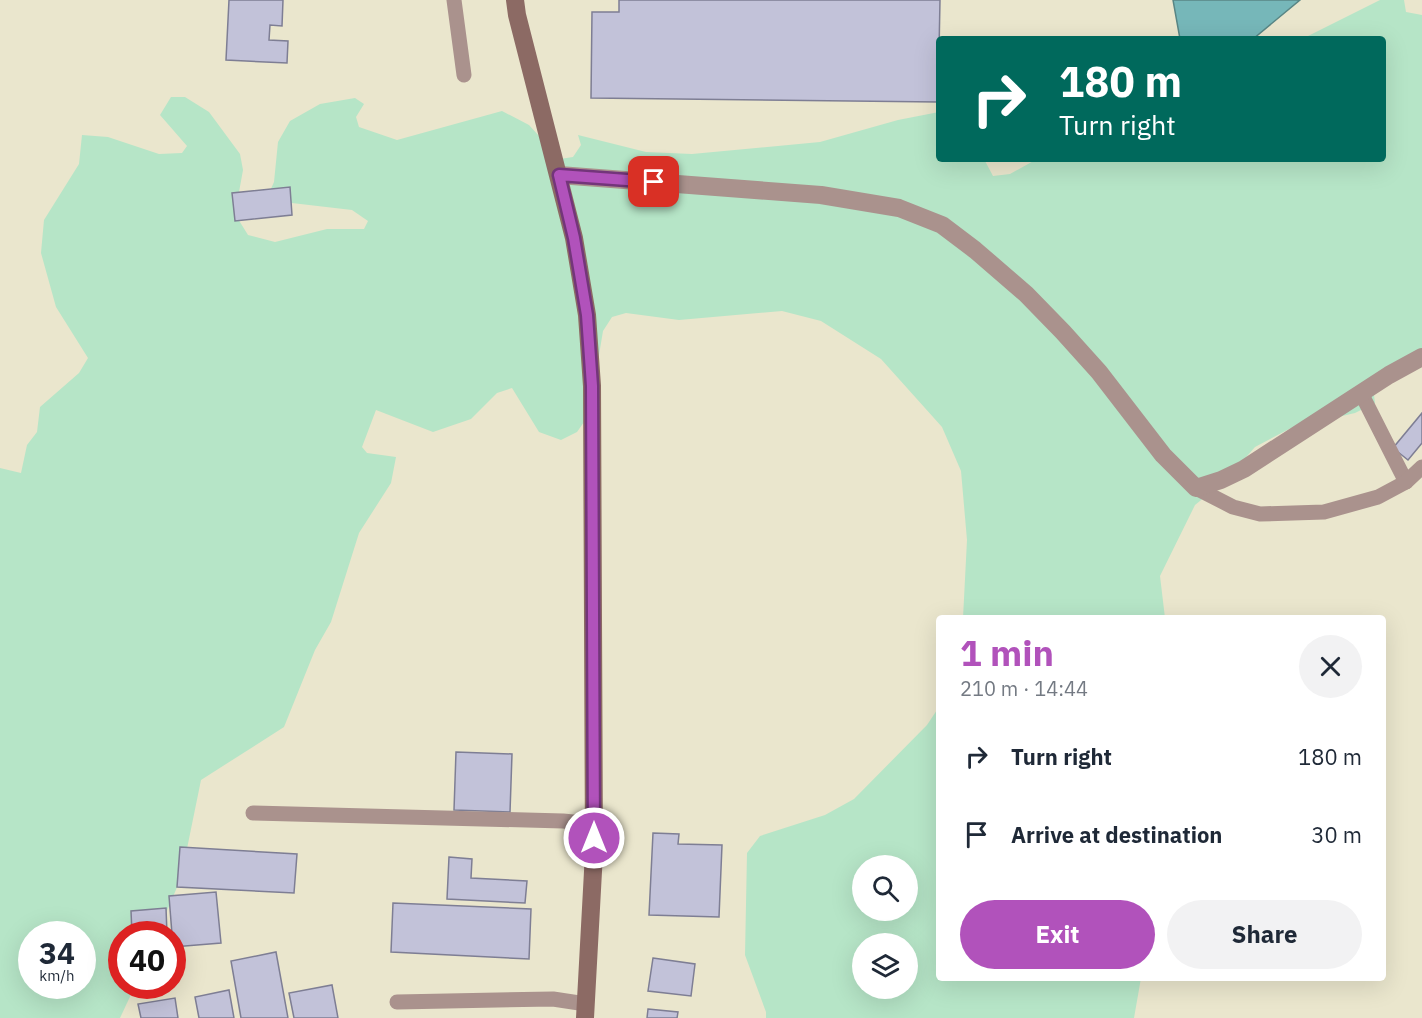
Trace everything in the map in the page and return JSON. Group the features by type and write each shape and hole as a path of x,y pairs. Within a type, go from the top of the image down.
{"street":[{"path":"515,0 574,238 587,315 592,386 594,853 585,1011"},
{"path":"559,175 821,195 899,208 942,225 1026,294 1063,332 1098,372 1163,455 1196,488 1244,469 1389,375 1422,357"}],"lane":[{"path":"454,0 464,75"},
{"path":"1361,393 1406,482"},
{"path":"1196,488 1233,507 1260,514 1324,512 1378,496 1406,482 1422,467"},
{"path":"253,813 563,820 593,824"},
{"path":"397,1002 553,999 585,1011"}],"green space":[{"path":"1380,0 1404,0 1406,12 1422,15 1422,354 1374,395 1375,403 1355,413 1291,428 1255,447 1227,479 1195,505 1160,576 1165,615 963,615 967,540 961,471 942,427 881,359 821,321 782,311 679,320 626,313 612,317 603,331 589,415 577,432 561,440 539,432 512,388 497,393 471,419 433,432 376,410 362,447 367,453 396,457 391,483 359,533 331,622 315,650 284,727 201,780 181,878 163,921 108,921 108,999 129,999 120,1018 0,1018 0,468 21,473 27,445 37,432 40,407 79,373 88,358 56,307 41,253 44,220 79,164 82,135 108,137 159,154 182,153 187,146 160,115 171,97 185,97 209,112 240,154 243,170 235,214 248,235 275,242 327,229 364,229 368,221 352,210 266,200 274,182 278,142 290,121 320,104 355,98 364,104 356,117 359,127 397,140 502,111 529,125 560,159 573,157 581,145 578,135 646,152 692,154 820,142 898,120 936,113 936,162 986,162 993,176 1010,174 1032,162 1386,162 1386,36 1308,36"},
{"path":"936,712 936,981 1140,981 1134,1018 766,1018 766,1012 745,955 747,853 760,836 825,815 854,799 927,725"}],"water":[{"path":"1173,0 1300,0 1257,36 1179,36"}],"building":[{"path":"229,0 283,0 282,26 270,25 269,40 288,41 287,63 226,60"},
{"path":"619,0 940,0 939,36 936,36 936,102 591,98 592,12 619,12"},
{"path":"290,187 292,215 235,221 232,193"},
{"path":"1422,413 1422,443 1408,460 1393,448"},
{"path":"456,752 512,754 510,812 454,810"},
{"path":"653,833 679,834 678,844 722,845 719,917 649,915"},
{"path":"180,847 297,854 294,893 177,887"},
{"path":"449,857 472,859 471,878 527,881 525,903 447,899"},
{"path":"216,892 221,943 186,946 186,921 171,921 169,896"},
{"path":"393,903 531,909 529,959 391,952"},
{"path":"166,908 166,921 131,921 131,911"},
{"path":"276,952 288,1018 241,1018 231,961"},
{"path":"653,958 695,964 691,996 648,991"},
{"path":"332,985 338,1018 294,1018 289,993"},
{"path":"229,990 234,1018 199,1018 195,997"},
{"path":"175,999 178,1018 141,1018 138,1004"},
{"path":"648,1009 678,1012 677,1018 647,1018"}],"route":[{"path":"594,838 592,386 587,315 574,238 559,175 654,182"}]}
